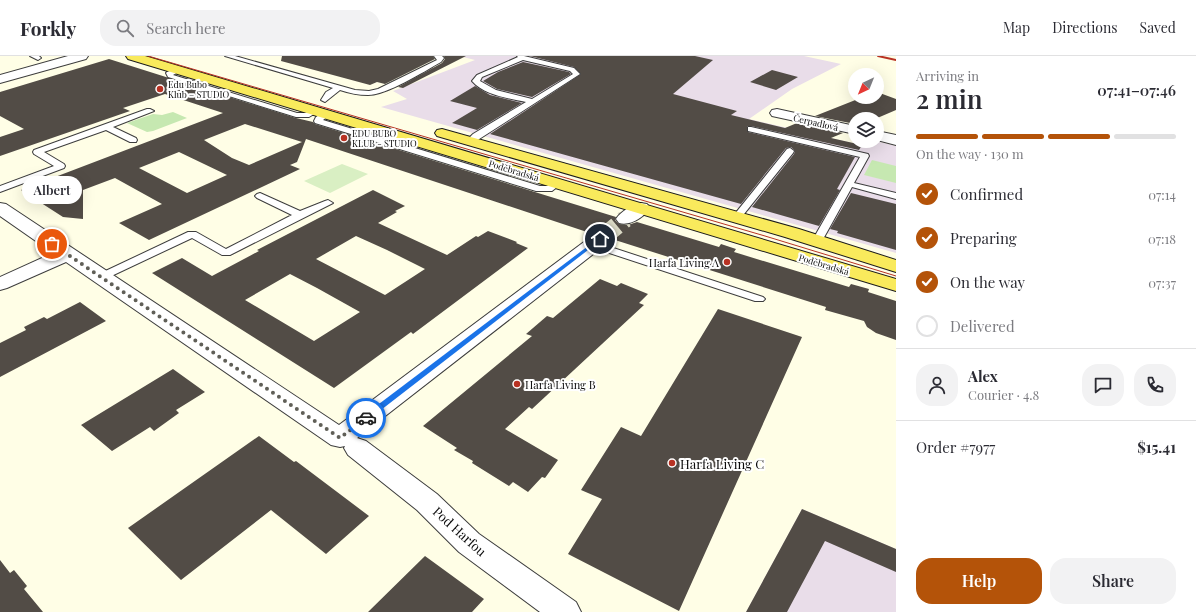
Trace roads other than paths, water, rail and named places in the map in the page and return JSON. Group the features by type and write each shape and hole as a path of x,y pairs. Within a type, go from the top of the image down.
{"main road":[{"name":"Poděbradská","path":"132,56 178,70 470,141 737,217 896,266"},
{"name":"Poděbradská","path":"319,105 557,183 896,285"}],"street":[{"path":"0,67 42,59 82,56"},
{"path":"0,79 42,59"},
{"name":"Čerpadlová","path":"777,113 798,123 848,129"},
{"path":"884,137 896,140"},
{"name":"Pod Harfou","path":"0,208 349,443 427,502 469,543 565,612"},
{"path":"625,219 640,208"},
{"path":"349,443 598,241"},
{"path":"0,284 67,254"}],"lane":[{"path":"228,56 361,93 380,91 441,58 437,56"},
{"path":"470,141 577,74 572,69 521,57 479,76 476,81 479,85 492,90 532,101"},
{"path":"319,105 329,94 340,87"},
{"path":"0,189 61,166 37,152 150,111"},
{"path":"106,126 132,140"},
{"path":"750,129 865,156 817,241"},
{"path":"737,217 790,151"},
{"path":"849,184 896,196"},
{"path":"260,196 300,215"},
{"path":"101,277 192,234 226,253 300,215 328,203"},
{"path":"598,241 759,299"}],"tunnel":[{"path":"603,237 625,219"}],"tram line":[{"path":"148,56 765,236 896,276"}],"railway":[{"path":"878,56 896,60"}],"place":[{"name":"Edu Bubo Klub – STUDIO","path":"160,89"},
{"name":"EDU BUBO KLUB - STUDIO","path":"344,138"},
{"name":"Albert","path":"52,244"},
{"name":"Harfa Living A","path":"727,262"},
{"name":"Harfa Living B","path":"517,384"},
{"name":"Harfa Living C","path":"672,463"}]}
